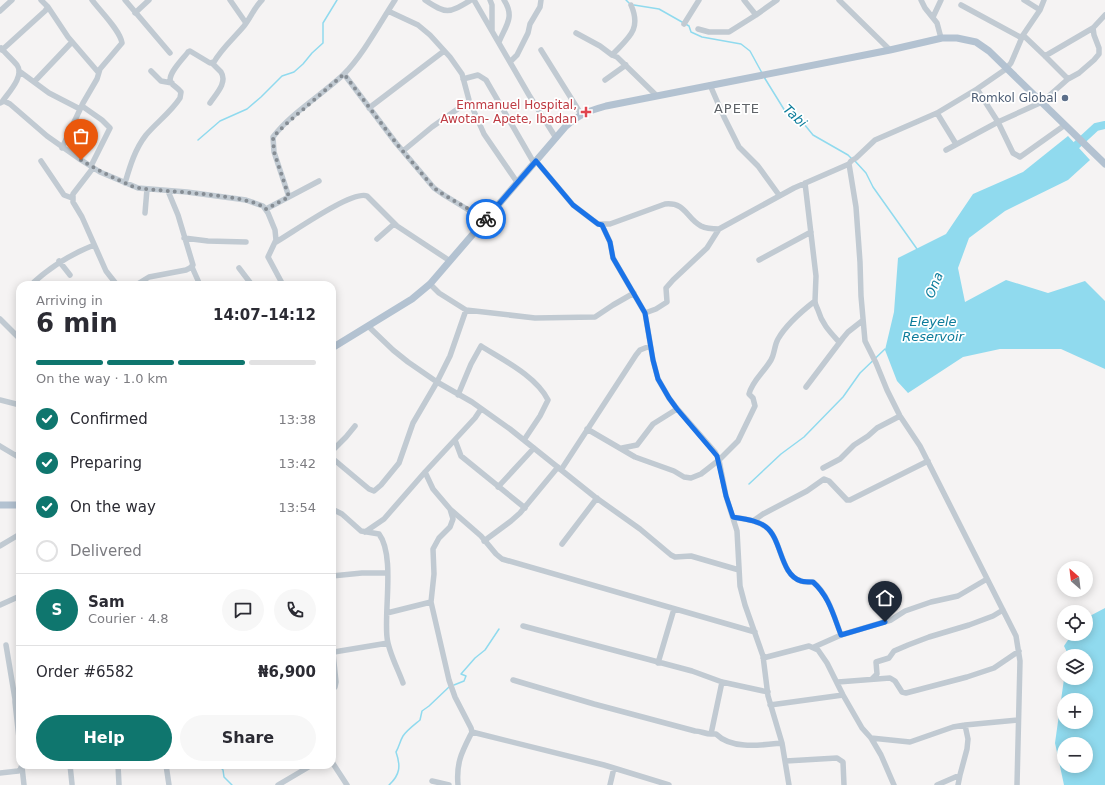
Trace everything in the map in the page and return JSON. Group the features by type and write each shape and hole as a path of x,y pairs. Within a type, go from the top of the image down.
{"main road":[{"path":"336,345 412,299 430,284 566,126 581,114 606,106 890,50 941,38 957,38 976,42 989,51 1105,164"},
{"path":"0,505 16,505"}],"street":[{"path":"0,11 12,0"},
{"path":"41,0 48,7 72,42 98,72"},
{"path":"62,148 97,79 98,72 122,43 115,30 92,0"},
{"path":"125,0 170,53"},
{"path":"135,13 149,0"},
{"path":"230,0 246,23"},
{"path":"212,63 246,23 253,10 262,0"},
{"path":"289,197 274,152 273,137 354,64 395,0"},
{"path":"425,0 438,9 452,11 473,0 556,138"},
{"path":"490,0 492,5 492,30"},
{"path":"499,42 510,16 504,0"},
{"path":"510,62 517,55 528,33 530,24 540,7 541,0"},
{"path":"684,24 699,0"},
{"path":"744,0 756,15"},
{"path":"698,29 709,32 729,32 777,0"},
{"path":"839,0 890,50"},
{"path":"921,0 925,8 937,23 941,38"},
{"path":"933,17 941,0"},
{"path":"1024,0 1040,10"},
{"path":"645,313 656,309 666,302 666,288 707,248 720,229 780,195 852,161 875,140 937,113 977,89 1006,69 1011,63 1022,37 1040,10 1044,0"},
{"path":"612,55 634,32 636,24 635,14 631,5"},
{"path":"961,5 1022,37 1046,56 1068,78"},
{"path":"1,103 16,82 19,71 18,65 1,49 48,7"},
{"path":"388,11 418,25 430,35 460,71 469,101 484,134 517,182"},
{"path":"1046,56 1093,28 1105,15"},
{"path":"946,150 998,122 1042,102 1068,78 1079,73 1099,54 1099,48 1093,28"},
{"path":"576,33 617,57 657,96"},
{"path":"34,82 72,42"},
{"path":"540,50 581,114"},
{"path":"172,84 170,75 188,52 193,51 206,61 212,63 221,72 223,84 210,103"},
{"path":"369,108 444,51"},
{"path":"605,80 626,65"},
{"path":"19,71 49,92 102,120 110,128 92,167 73,194 72,198 106,271 114,281"},
{"path":"125,183 134,156 140,144 147,134 180,98 180,92 172,84 161,81 151,71"},
{"path":"344,74 402,151 434,188 485,220"},
{"path":"463,79 478,75 486,80 535,162 573,205 598,224 610,224 665,204 672,204 684,209 699,225 713,229 720,229"},
{"path":"710,85 739,146 758,166 780,195"},
{"path":"977,89 998,122 1013,153 1020,157 1065,125"},
{"path":"402,151 432,127 469,101"},
{"path":"1,103 6,102 10,104 62,148 92,167 125,183 138,188 246,200 258,204 266,209 275,230 276,242"},
{"path":"937,113 956,144"},
{"path":"41,161 64,195 72,198"},
{"path":"852,161 862,321 865,340 900,416 928,461 1016,636 1020,661 1018,785"},
{"path":"266,209 319,181"},
{"path":"805,183 816,276 815,304 825,327 840,342"},
{"path":"145,213 147,189"},
{"path":"168,191 178,215 193,265 192,267 198,281"},
{"path":"281,281 268,257 276,242 339,203 360,195 367,196 394,224 403,231 450,261"},
{"path":"377,238 394,224"},
{"path":"602,225 610,242 613,258 645,313 655,372 658,379 677,409 715,452 719,460 726,496 737,531 740,586 763,658 770,705 782,743 789,785"},
{"path":"759,260 811,232"},
{"path":"184,238 208,241 246,242"},
{"path":"35,281 59,261 94,245"},
{"path":"59,261 70,275"},
{"path":"142,281 149,277 186,270 192,267"},
{"path":"239,268 249,281"},
{"path":"430,284 439,293 466,310 535,318 592,318 634,293"},
{"path":"587,429 636,456 674,471 684,477 691,478 701,474 719,460 738,441 755,406 753,398 749,394 750,388 771,360 778,338 786,328 815,301"},
{"path":"336,462 368,490 376,490 399,463 413,423 450,356 466,310"},
{"path":"0,319 16,335"},
{"path":"806,387 848,332 862,321"},
{"path":"368,326 393,350 437,382 481,409 524,440 671,555 675,557 691,556 739,570"},
{"path":"458,395 481,346 508,362 529,377 544,393 548,400 540,416 524,440"},
{"path":"484,541 511,521 525,508 559,468 636,355 640,350 650,346"},
{"path":"0,400 16,404"},
{"path":"364,532 375,527 384,519 475,418 481,409"},
{"path":"622,448 637,445 655,422 677,409"},
{"path":"823,468 840,459 854,445 877,428 900,416"},
{"path":"336,447 355,426"},
{"path":"455,440 461,456 525,508"},
{"path":"0,446 16,456"},
{"path":"498,486 534,448"},
{"path":"753,521 824,480 829,481 847,500 850,500 928,461"},
{"path":"425,472 434,489 450,509 502,559 755,632"},
{"path":"562,544 597,498"},
{"path":"450,509 453,519 450,527 439,538 433,549 434,579 431,602 449,680 472,732 458,761 458,785"},
{"path":"336,511 342,514 358,529 364,532 377,533 386,549 388,643 403,683"},
{"path":"733,517 753,521 765,526 771,532 787,568 793,577 799,581 813,582 826,599 834,614 841,635"},
{"path":"0,546 16,536"},
{"path":"336,576 362,573 387,573"},
{"path":"763,658 809,646 814,647 841,635 891,620 904,611 931,602 958,596 988,579"},
{"path":"0,605 16,598"},
{"path":"387,613 431,602"},
{"path":"658,663 674,609"},
{"path":"871,679 877,674 876,662 889,658 894,651 929,636 969,626 1003,610"},
{"path":"523,626 692,671 722,682 768,692"},
{"path":"336,652 388,643"},
{"path":"6,645 16,688"},
{"path":"814,647 818,650 827,663 862,728 871,738 881,755 894,785"},
{"path":"838,682 892,678 902,692 906,693 967,677 994,668 1018,651"},
{"path":"513,680 601,706 695,731 700,731 706,734 716,734 721,738 740,744 758,745 782,743"},
{"path":"711,734 722,682"},
{"path":"770,705 843,695"},
{"path":"16,700 14,702 16,717"},
{"path":"871,738 910,742 953,727 1018,720"},
{"path":"958,785 967,749 968,739 965,725"},
{"path":"472,732 525,744 614,768 669,785"},
{"path":"786,761 837,758 843,762 844,785"},
{"path":"610,785 614,768"},
{"path":"0,773 18,771 20,769"},
{"path":"22,769 24,785"},
{"path":"70,769 72,784"},
{"path":"118,769 119,785"},
{"path":"167,769 169,785"},
{"path":"278,785 305,769"},
{"path":"336,769 345,784"},
{"path":"937,785 960,774"},
{"path":"432,781 449,785"}],"water":[{"name":"Eleyele Reservoir","path":"1068,136 1090,160 1068,180 1005,211 969,238 958,268 965,302 1006,280 1048,293 1085,281 1105,301 1105,369 1061,349 1000,349 963,357 908,393 897,381 885,350 894,312 898,258 946,234 973,194 1023,172"},
{"path":"1105,608 1105,785 1064,785 1061,773 1093,773 1093,737 1057,737 1057,752 1055,743 1057,729 1093,729 1093,693 1062,693 1063,685 1093,685 1093,649 1066,649 1064,646 1067,641 1093,641 1093,614"}],"waterway":[{"path":"198,140 220,121 247,109 282,76 294,72 303,64 323,43 323,23 337,0"},
{"name":"Tabi","path":"626,0 630,4"},
{"name":"Tabi","path":"634,5 659,9 689,26 691,32 702,37 741,44 750,51 762,73"},
{"name":"Tabi","path":"764,77 785,111 800,119 813,135 848,155 852,159"},
{"name":"Ona","path":"1070,151 1096,127 1105,125"},
{"name":"Tabi","path":"855,161 866,173 873,187 917,249"},
{"path":"749,484 781,454 804,437 843,397 860,373 885,349"},
{"path":"454,685 464,681 466,676 461,674 475,658 485,650 499,629"},
{"path":"389,785 397,774 399,762 396,752 403,736 420,720 422,711 449,687"},
{"path":"222,769 224,777 232,785"}],"way so far":[{"path":"81,160 100,172 138,188 187,192 246,200 263,206 266,209 289,197 274,152 272,142 273,137 310,102 344,74 396,143 434,188 485,220 486,219"}],"place":[{"name":"Romkol Global","path":"1065,98"},
{"name":"Emmanuel Hospital, Awotan- Apete, Ibadan","path":"586,112"}],"district":[{"name":"APETE","path":"737,108"}],"route":[{"path":"486,219 536,161 573,205 598,224 602,225 610,242 613,258 645,313 655,372 658,379 677,409 715,452 719,460 726,496 733,517 753,521 765,526 771,532 783,560 793,577 799,581 813,582 826,599 834,614 841,635 885,622"}]}
